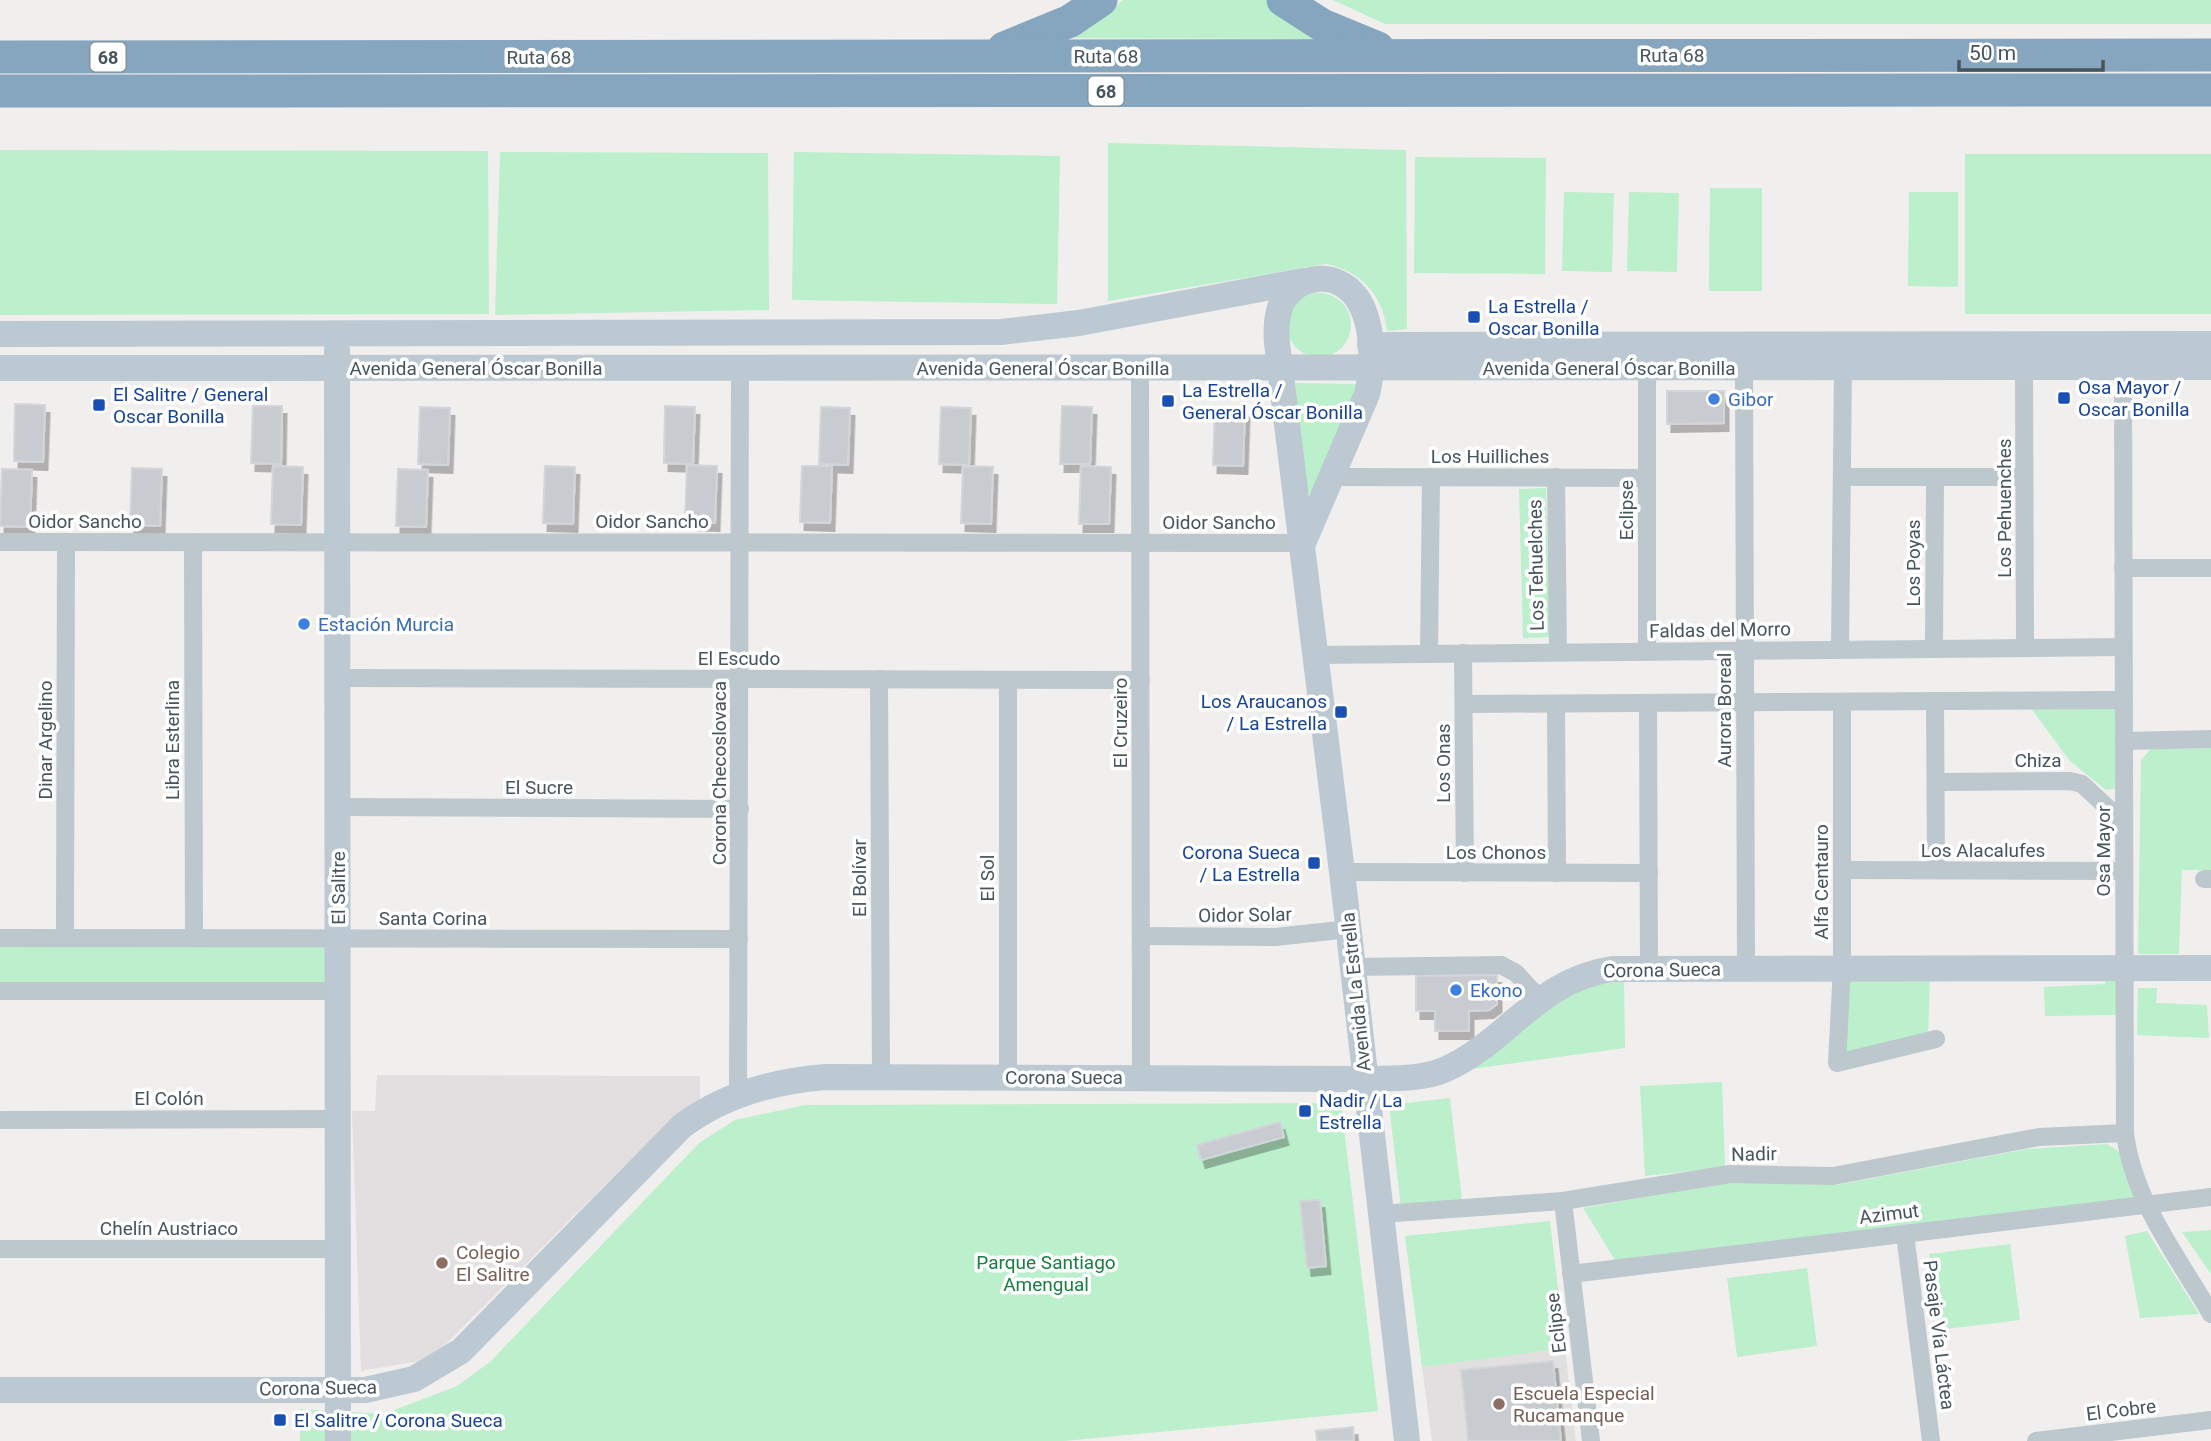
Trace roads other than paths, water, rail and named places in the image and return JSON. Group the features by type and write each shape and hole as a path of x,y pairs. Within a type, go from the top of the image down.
{"highway":[{"path":"975,56 1051,31 1101,0"},
{"path":"1283,0 1344,36 1400,55"},
{"name":"Ruta 68","path":"0,57 2211,55"},
{"name":"Ruta 68","path":"0,91 2211,90"}],"main road":[{"path":"1303,543 1367,394 1371,356 1361,305 1348,288 1326,279 1304,280"},
{"name":"Avenida General Óscar Bonilla","path":"0,334 1001,332 1079,323 1304,280"},
{"name":"Avenida La Estrella","path":"1304,280 1292,290 1279,310 1276,331 1279,368 1295,508 1303,543 1407,1441"},
{"name":"El Salitre","path":"337,334 338,1441"},
{"name":"Avenida General Óscar Bonilla","path":"0,368 1279,368 1371,356 2211,344"},
{"name":"Avenida General Óscar Bonilla","path":"1371,356 1647,368 2211,367"},
{"name":"Corona Sueca","path":"0,1390 365,1390 414,1379 461,1351 682,1126 717,1104 738,1095 803,1079 1415,1077 1446,1069 1471,1054 1539,998 1567,981 1597,971 1649,968 2211,968"}],"street":[{"path":"1840,649 1843,367"},
{"name":"Los Pehuenches","path":"2024,367 2025,648"},
{"name":"Osa Mayor","path":"2123,367 2125,1133 2133,1174 2148,1206 2211,1314"},
{"name":"Corona Checoslovaca","path":"738,1095 740,368"},
{"name":"El Cruzeiro","path":"1140,368 1141,1077"},
{"name":"Eclipse","path":"1647,368 1647,652"},
{"name":"Aurora Boreal","path":"1744,368 1746,969"},
{"name":"Los Huilliches","path":"1333,477 1647,478"},
{"path":"1429,654 1431,477"},
{"name":"Los Tehuelches","path":"1556,477 1558,652"},
{"path":"1842,477 2024,477"},
{"name":"Los Poyas","path":"1934,649 1935,477"},
{"name":"Oidor Sancho","path":"0,542 1303,543"},
{"name":"Dinar Argelino","path":"65,939 66,542"},
{"name":"Libra Esterlina","path":"193,542 194,939"},
{"path":"2123,569 2211,568"},
{"name":"Faldas del Morro","path":"1316,655 2123,646"},
{"name":"Los Onas","path":"1464,653 1465,873"},
{"name":"El Escudo","path":"338,678 1141,680"},
{"name":"El Bolívar","path":"879,679 881,1077"},
{"name":"El Sol","path":"1008,680 1008,1077"},
{"path":"1464,704 2123,700"},
{"path":"1936,701 1936,870"},
{"name":"Alfa Centauro","path":"1842,702 1842,968 1837,1063 1936,1039"},
{"path":"1648,703 1649,968"},
{"path":"1556,704 1557,873"},
{"path":"2124,741 2211,739"},
{"name":"Chiza","path":"1936,782 2070,781 2082,784 2124,823"},
{"name":"El Sucre","path":"338,807 740,808"},
{"name":"Los Alacalufes","path":"1842,870 2124,871"},
{"name":"Los Chonos","path":"1342,872 1649,873"},
{"name":"Oidor Solar","path":"1141,936 1264,937 1349,929"},
{"name":"Santa Corina","path":"0,938 739,939"},
{"path":"1353,967 1501,965 1516,973 1539,998"},
{"path":"0,990 338,991"},
{"name":"El Colón","path":"0,1120 338,1119"},
{"name":"Nadir","path":"1381,1214 1563,1201 1730,1174 1833,1176 2039,1138 2125,1133"},
{"name":"Azimut","path":"1572,1274 2211,1198"},
{"name":"Eclipse","path":"1563,1201 1591,1441"},
{"name":"Pasaje Vía Láctea","path":"1906,1234 1931,1441"},
{"name":"Chelín Austriaco","path":"0,1249 338,1250"},
{"name":"El Cobre","path":"2036,1441 2135,1435 2211,1420"}],"place":[{"name":"La Estrella / Oscar Bonilla","path":"1474,317"},
{"name":"Osa Mayor / Oscar Bonilla","path":"2064,398"},
{"name":"Gibor","path":"1714,399"},
{"name":"La Estrella / General Óscar Bonilla","path":"1168,401"},
{"name":"El Salitre / General Oscar Bonilla","path":"99,405"},
{"name":"Estación Murcia","path":"304,624"},
{"name":"Los Araucanos / La Estrella","path":"1341,712"},
{"name":"Corona Sueca / La Estrella","path":"1314,863"},
{"name":"Ekono","path":"1456,990"},
{"name":"Nadir / La Estrella","path":"1305,1111"},
{"name":"Colegio El Salitre","path":"442,1263"},
{"name":"Escuela Especial Rucamanque","path":"1499,1404"},
{"name":"El Salitre / Corona Sueca","path":"280,1420"}],"park label":[{"name":"Parque Santiago Amengual","path":"1046,1273"}]}
